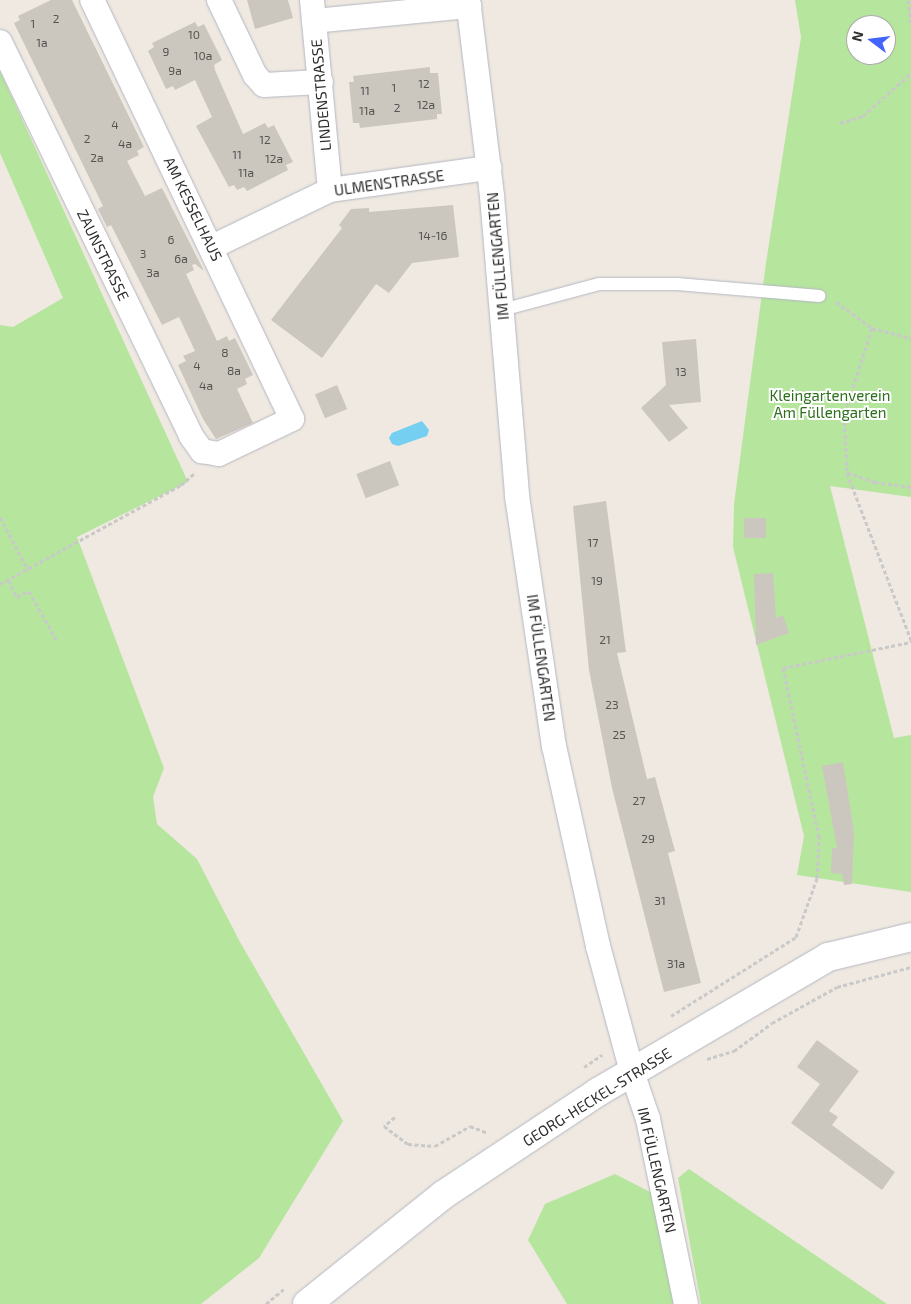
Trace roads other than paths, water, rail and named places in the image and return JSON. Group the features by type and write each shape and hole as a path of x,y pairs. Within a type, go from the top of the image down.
{"street":[{"path":"219,0 255,75 264,85 321,82"},
{"name":"AM KESSELHAUS","path":"96,1 292,419"},
{"path":"313,11 469,3"},
{"name":"IM FÜLLENGARTEN","path":"469,3 490,168 517,496 554,746 598,946 632,1072 648,1119 686,1304"},
{"name":"LINDENSTRASSE","path":"313,11 330,190"},
{"name":"ZAUNSTRASSE","path":"0,42 191,436 202,451 218,454 292,419"},
{"name":"ULMENSTRASSE","path":"212,246 330,190 490,168"},
{"name":"GEORG-HECKEL-STRASSE","path":"307,1304 443,1196 632,1072 828,957 911,937"}],"lane":[{"path":"502,310 599,284 676,284 819,296"}],"water":[{"path":"422,421 429,430 427,436 398,446 392,444 389,438 392,433"}],"park label":[{"name":"Kleingartenverein Am Füllengarten","path":"830,404"}]}
